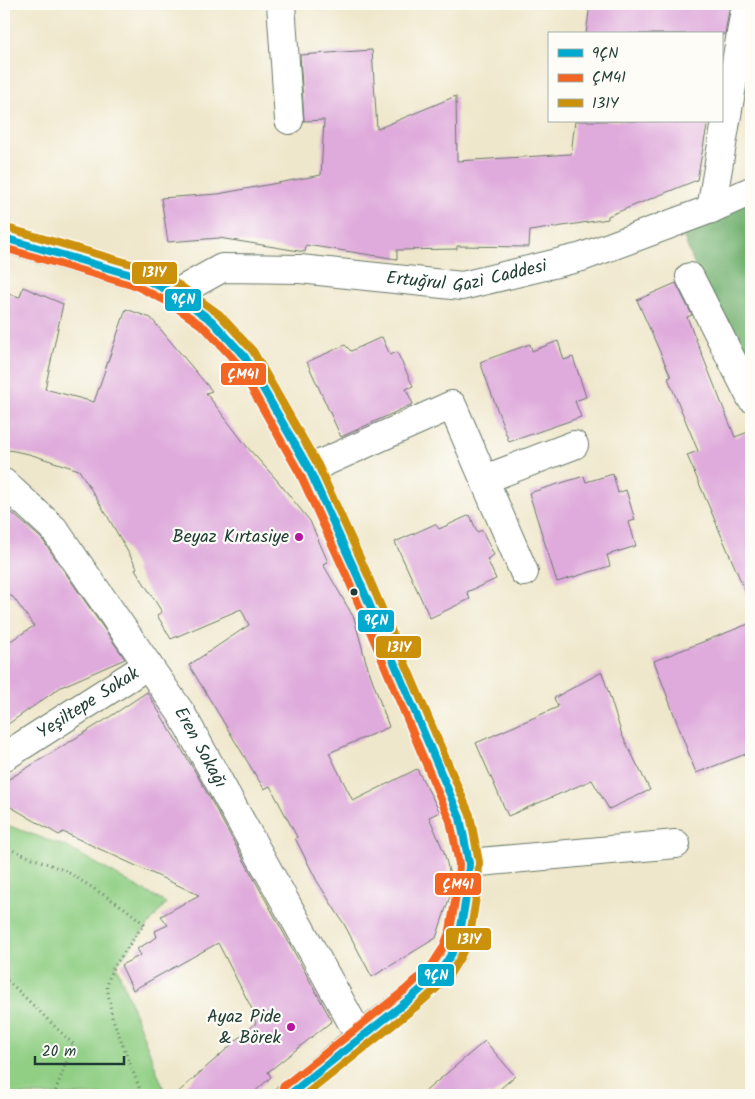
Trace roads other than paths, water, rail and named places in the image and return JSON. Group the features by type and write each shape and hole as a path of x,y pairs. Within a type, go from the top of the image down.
{"street":[{"path":"281,4 290,120"},
{"path":"710,209 746,4"},
{"name":"Ertuğrul Gazi Caddesi","path":"175,294 222,268 300,269 462,286 582,257 751,192"},
{"path":"4,238 142,278 175,294 212,321 245,357 309,468 357,575 460,818 469,863 468,885 460,933 452,953 440,972 411,998 289,1095"},
{"path":"690,277 751,398"},
{"path":"309,468 452,405 524,572"},
{"path":"485,480 574,446"},
{"name":"Eren Sokağı","path":"4,483 54,529 181,714 360,1037"},
{"name":"Yeşiltepe Sokak","path":"4,757 148,665"},
{"path":"469,863 676,844"}],"place":[{"name":"Beyaz Kırtasiye","path":"299,537"},
{"name":"Ayaz Pide & Börek","path":"291,1027"}]}
